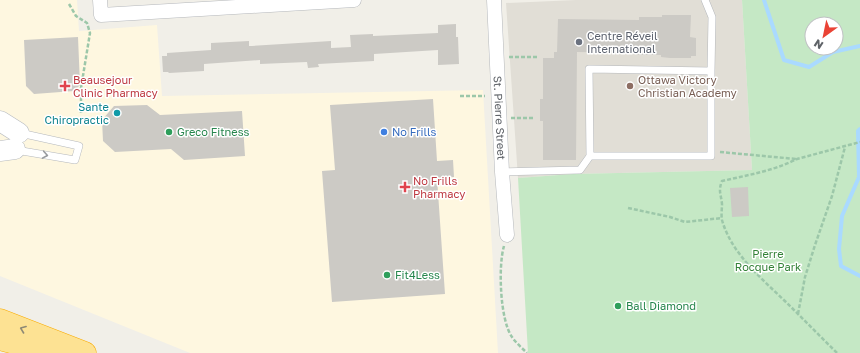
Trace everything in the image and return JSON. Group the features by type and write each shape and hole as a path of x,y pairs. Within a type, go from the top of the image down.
{"highway":[{"path":"0,320 85,353"},
{"path":"0,339 51,353"}],"main road":[{"path":"0,121 9,145"}],"street":[{"path":"100,0 101,16 288,2 354,0"},
{"name":"St. Pierre Street","path":"494,0 499,118 507,235"}],"lane":[{"path":"590,156 711,156 712,17 705,0"},
{"path":"502,172 580,170 590,156 589,69 711,72"},
{"path":"0,128 9,145 75,160 79,146 9,145"}],"path":[{"path":"69,4 76,16 87,23 90,33 81,88 81,113"},
{"path":"496,57 537,58"},
{"path":"460,96 498,95"},
{"path":"499,118 535,118"},
{"path":"837,353 759,277 729,237 722,218 722,203 719,188 722,180 765,172 796,159 860,142"},
{"path":"798,314 807,270 832,196 845,146"},
{"path":"711,151 796,159"},
{"path":"628,208 670,217 684,222 722,218"},
{"path":"507,235 502,252 501,269 504,319 511,336 527,353"}],"shaded area":[{"path":"0,0 77,0 79,31 157,25 162,96 483,90 498,353 190,353 0,276"},
{"name":"Ottawa Victory Christian Academy","path":"576,0 742,0 752,170 573,174 518,178 506,3"}],"green space":[{"name":"Pierre Rocque Park","path":"742,0 860,0 860,353 528,353 518,178 573,174 752,170"}],"building":[{"path":"662,15 691,15 690,37 696,38 696,56 691,56 691,58 670,58 661,57 661,55 638,55 638,53 577,52 576,160 543,160 543,121 540,121 540,99 543,99 543,58 554,58 554,52 557,52 558,19 639,20 639,17 662,17"},
{"path":"456,24 459,64 438,65 438,50 374,54 374,61 318,64 319,67 308,68 307,62 260,64 260,60 204,64 204,71 163,72 162,56 167,56 167,53 211,50 211,43 249,41 249,46 252,46 331,41 331,48 351,47 350,35 373,34 373,36 438,33 438,25"},
{"path":"78,37 80,85 74,91 34,94 26,86 24,40"},
{"path":"433,99 437,161 453,160 454,177 437,178 445,294 332,302 322,171 335,170 330,105"},
{"path":"147,105 160,115 242,111 245,156 184,160 171,149 115,152 103,141 102,120 114,106"},
{"path":"748,187 749,216 732,217 730,188"}],"waterway":[{"path":"764,0 784,60 809,67 833,52 860,46"},
{"path":"860,129 858,131 859,177 842,216 839,249 841,266 860,276"}],"place":[{"name":"Centre Réveil International","path":"579,42"},
{"name":"Beausejour Clinic Pharmacy","path":"65,86"},
{"name":"Ottawa Victory Christian Academy","path":"630,86"},
{"name":"Sante Chiropractic","path":"117,113"},
{"name":"Greco Fitness","path":"169,132"},
{"name":"No Frills","path":"384,132"},
{"name":"No Frills Pharmacy","path":"405,187"},
{"name":"Fit4Less","path":"387,275"},
{"name":"Ball Diamond","path":"618,306"}]}
